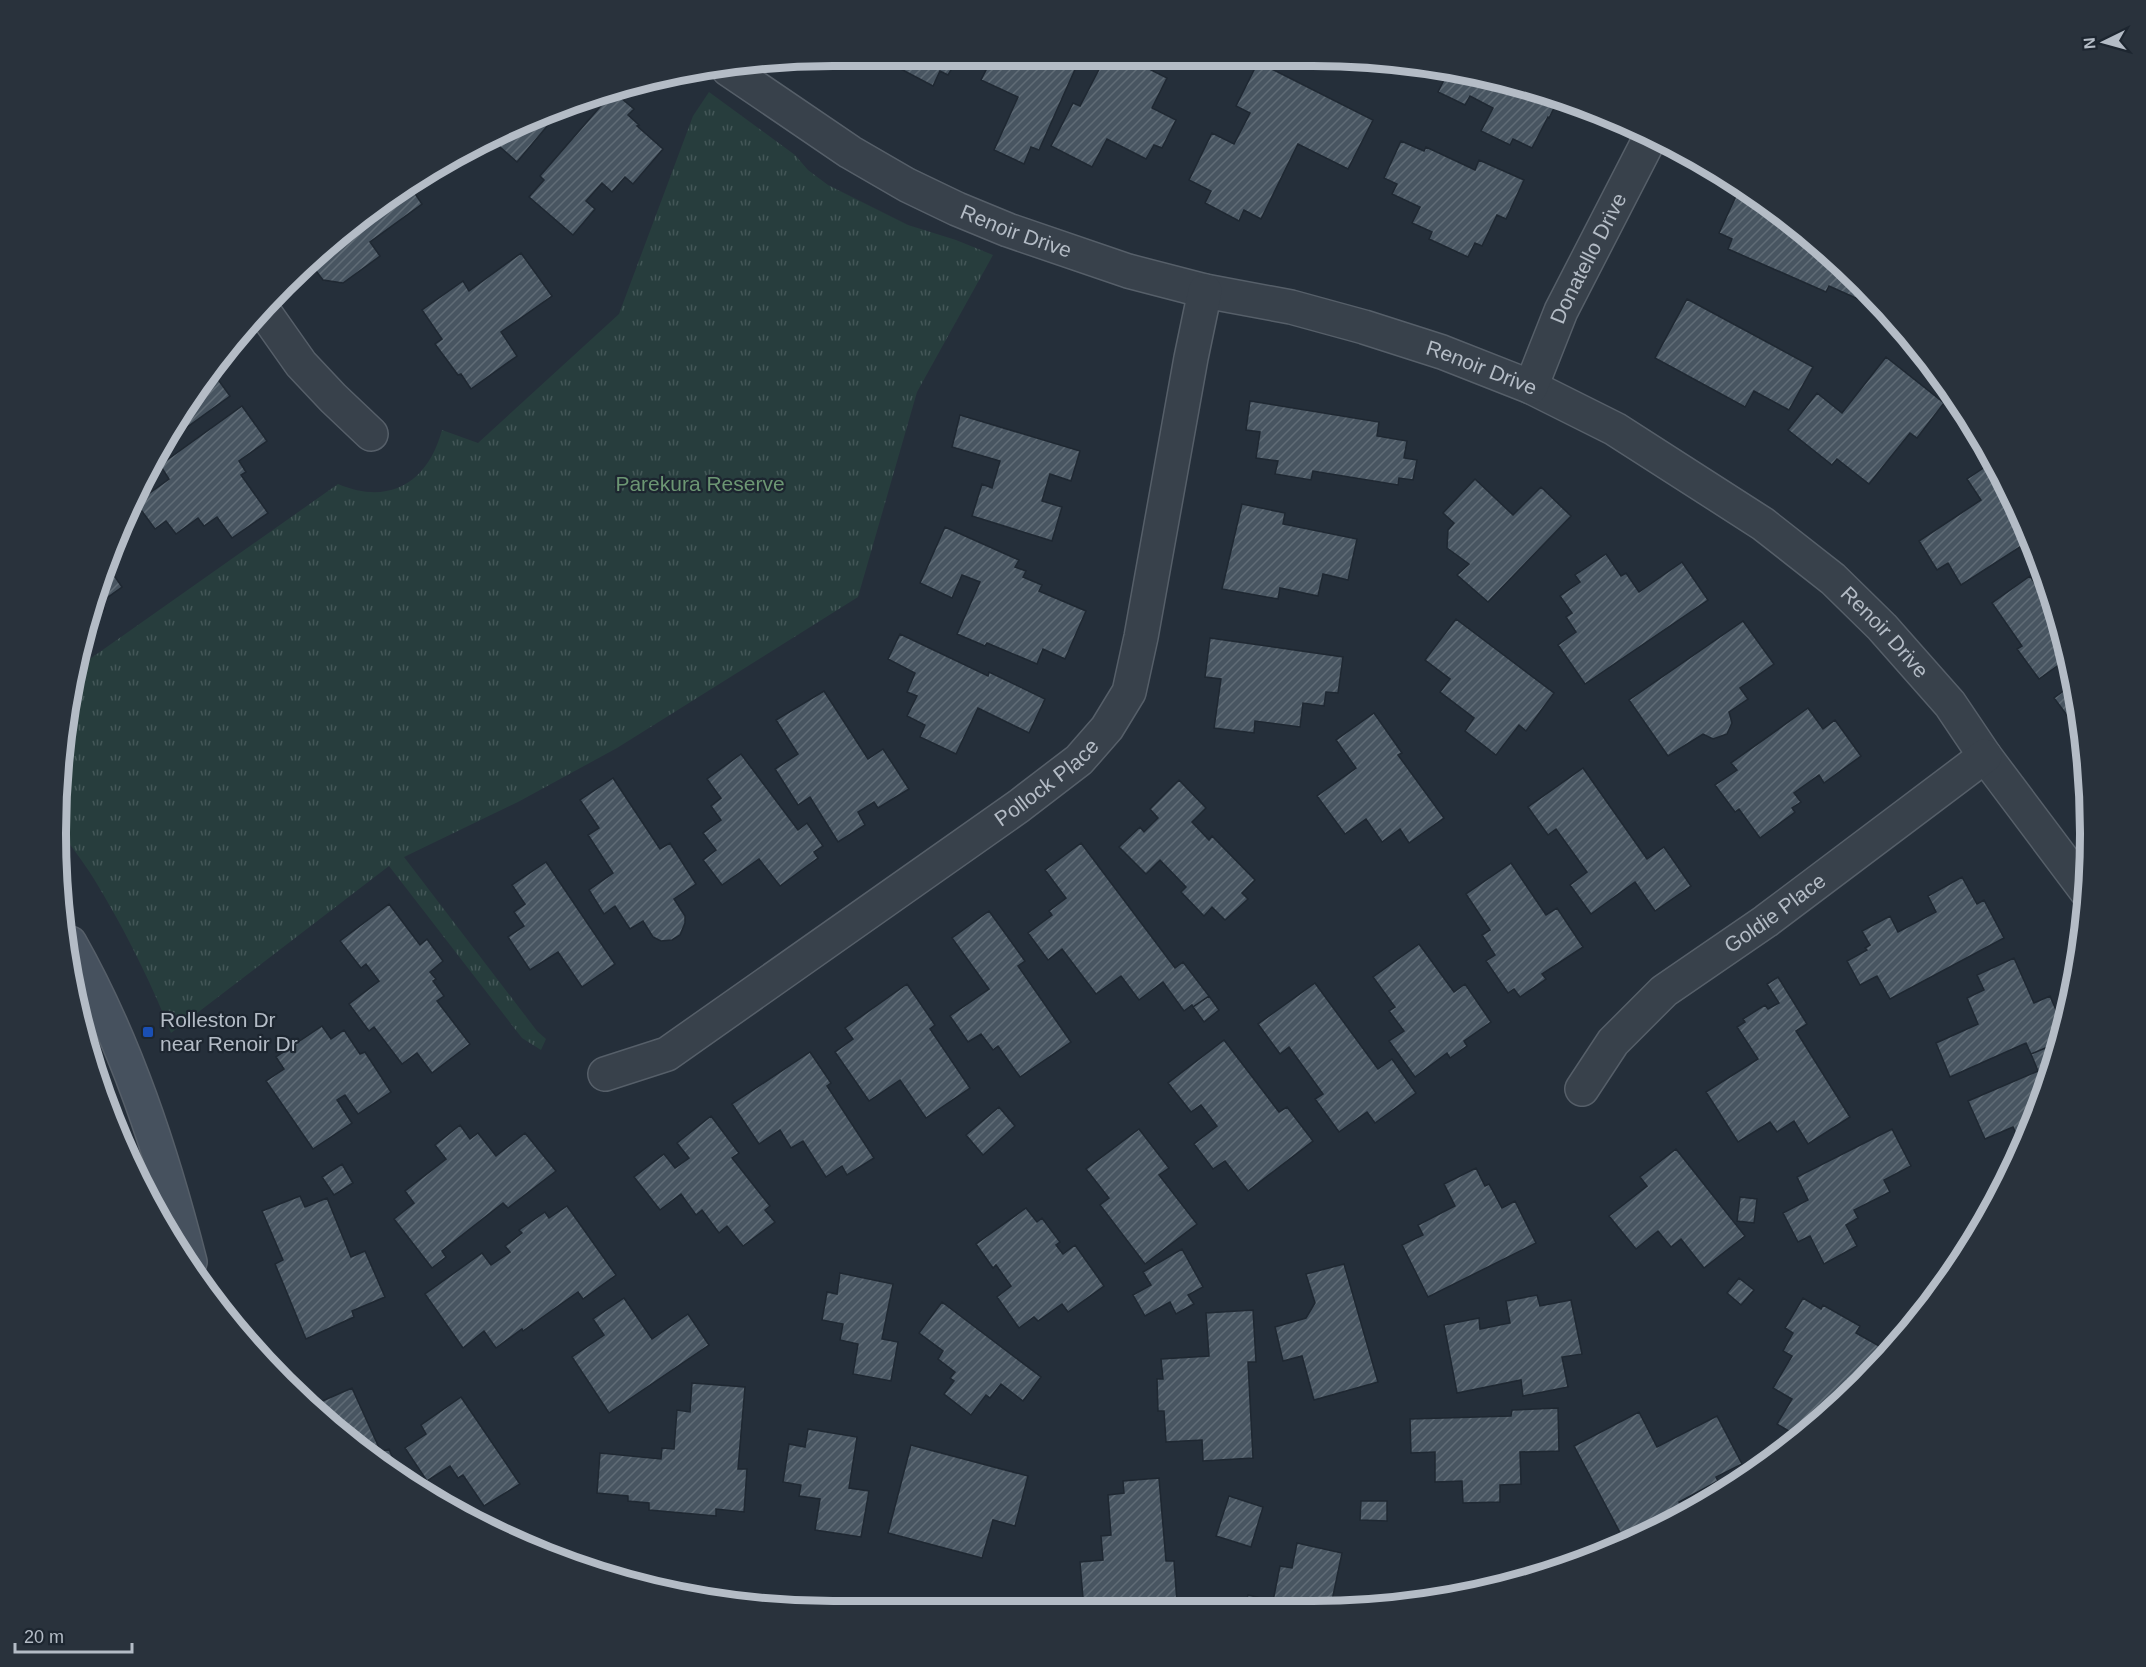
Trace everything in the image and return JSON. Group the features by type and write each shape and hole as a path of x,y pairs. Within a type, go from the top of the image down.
{"main road":[{"path":"77,956 101,1004 140,1099 166,1175 185,1243"}],"street":[{"name":"Renoir Drive","path":"735,73 850,152 907,185 957,209 1066,250 1128,270 1205,291 1291,307 1442,352 1532,387 1615,429 1763,524 1833,579 1882,627 1950,704 1985,756 2078,879"},
{"name":"Donatello Drive","path":"1532,387 1561,311 1647,143"},
{"name":"Pollock Place","path":"605,1074 667,1054 1019,806 1078,760 1107,728 1129,692 1205,291"},
{"path":"267,316 301,364 371,434"},
{"name":"Goldie Place","path":"1582,1089 1613,1042 1664,991 1766,921 1985,756"}],"green space":[{"name":"Parekura Reserve","path":"709,92 795,155 808,170 828,185 908,225 956,240 993,255 917,392 858,597 617,748 518,802 404,857 537,1031 546,1039 541,1050 522,1038 389,866 171,1033 116,916 90,872 66,839 73,733 86,662 338,484 374,492 404,485 417,476 427,463 436,448 442,430 478,443 619,314 693,116"}],"building":[{"path":"895,66 953,66 948,75 940,71 933,86"},
{"path":"988,66 1077,66 1039,150 1031,147 1024,164 994,150 1018,97 981,80"},
{"path":"1101,66 1145,66 1167,78 1152,108 1176,120 1162,148 1154,145 1146,159 1107,139 1092,167 1051,146 1073,103 1080,106"},
{"path":"1256,66 1266,66 1373,120 1348,169 1298,144 1261,219 1244,210 1239,221 1205,203 1211,191 1189,180 1212,133 1234,144 1250,113 1236,106"},
{"path":"1445,78 1511,92 1561,108 1559,111 1554,108 1532,148 1513,139 1510,145 1481,131 1493,108 1470,96 1465,105 1438,92"},
{"path":"620,97 634,109 628,115 663,149 633,184 625,177 612,192 602,183 586,201 595,209 573,235 529,197 544,180 540,176 605,101"},
{"path":"553,119 517,162 496,144"},
{"path":"1401,141 1424,151 1426,147 1475,170 1479,160 1524,180 1506,219 1497,215 1482,246 1475,243 1468,257 1429,239 1432,232 1412,223 1420,207 1392,194 1397,184 1384,178"},
{"path":"413,191 422,204 370,242 380,256 343,283 323,280 314,268 366,225"},
{"path":"1737,194 1819,256 1860,296 1858,299 1829,286 1826,292 1728,249 1732,239 1719,233"},
{"path":"521,253 552,296 501,332 517,356 471,389 435,344 442,339 422,310 463,281 469,291"},
{"path":"1687,299 1813,367 1789,410 1754,391 1745,407 1655,358"},
{"path":"1886,357 1944,403 1917,438 1910,433 1869,484 1837,459 1832,465 1788,430 1817,393 1842,413"},
{"path":"217,378 230,396 180,433"},
{"path":"1250,401 1379,422 1377,436 1407,441 1404,458 1417,460 1413,480 1399,478 1398,485 1313,471 1311,480 1275,474 1278,461 1256,458 1260,432 1246,430"},
{"path":"242,406 267,441 239,461 246,472 241,475 268,513 232,538 217,517 204,526 198,518 176,534 166,521 155,529 139,507 143,498 169,479 161,464"},
{"path":"960,415 1080,451 1071,481 1050,474 1042,501 1062,507 1052,541 972,516 982,484 992,488 1000,461 952,447"},
{"path":"1986,466 2024,545 1961,585 1948,563 1937,570 1919,541 1981,500 1967,479"},
{"path":"1475,479 1513,515 1541,487 1571,516 1488,602 1457,575 1469,564 1447,548 1448,530 1454,523 1443,513"},
{"path":"1242,504 1285,513 1283,524 1357,539 1348,580 1323,574 1318,596 1280,588 1278,599 1222,589"},
{"path":"945,527 1019,560 1015,567 1026,571 1023,577 1042,585 1039,591 1086,611 1065,659 1043,649 1037,664 987,643 985,646 957,634 980,582 962,575 952,598 920,583"},
{"path":"1606,554 1621,576 1626,573 1639,592 1682,562 1708,600 1585,684 1558,645 1576,632 1566,617 1572,613 1560,596 1580,582 1575,575"},
{"path":"112,573 122,587 103,601"},
{"path":"2030,576 2040,591 2060,664 2039,679 2017,649 2022,646 1992,603"},
{"path":"1456,619 1554,693 1526,731 1519,725 1496,755 1465,731 1474,718 1440,692 1450,679 1425,660"},
{"path":"1743,621 1774,664 1740,688 1748,699 1729,712 1732,723 1727,734 1713,739 1703,734 1668,756 1629,700"},
{"path":"900,634 988,676 989,672 1045,699 1029,733 978,708 956,754 920,737 925,725 907,716 917,696 907,692 915,673 888,659"},
{"path":"1210,638 1343,657 1338,693 1326,692 1324,706 1303,703 1300,727 1255,721 1254,733 1214,728 1221,679 1205,677"},
{"path":"2066,689 2071,721 2054,698"},
{"path":"824,691 868,759 883,749 909,789 878,808 874,802 858,812 865,825 838,842 810,797 798,805 775,769 798,754 776,720"},
{"path":"1808,708 1823,729 1835,720 1861,756 1824,783 1819,775 1794,793 1801,802 1792,808 1795,812 1760,838 1739,809 1735,812 1715,785 1737,770 1731,763"},
{"path":"1374,713 1402,753 1398,755 1444,818 1409,843 1400,829 1382,842 1366,819 1345,834 1317,796 1356,768 1336,740"},
{"path":"741,754 798,830 807,823 823,846 814,852 818,858 780,886 759,859 722,885 703,860 716,850 703,833 721,820 711,806 721,798 707,779"},
{"path":"1583,768 1647,859 1664,847 1691,886 1655,911 1635,882 1591,914 1570,885 1587,872 1556,829 1548,835 1528,807"},
{"path":"613,778 660,849 670,843 696,884 674,899 685,916 685,923 680,935 672,940 661,941 653,937 643,921 630,929 615,906 604,914 589,890 613,873 588,835 599,828 580,800"},
{"path":"1179,780 1206,808 1192,822 1209,840 1212,836 1255,880 1242,893 1248,899 1225,920 1212,907 1204,916 1181,892 1186,887 1160,860 1146,874 1119,847 1140,827 1144,832 1158,818 1150,809"},
{"path":"1081,843 1175,968 1183,962 1209,996 1184,1011 1163,982 1139,1000 1121,976 1096,994 1062,949 1048,960 1028,933 1052,915 1049,911 1066,898 1045,870"},
{"path":"546,862 615,964 582,987 558,952 530,970 508,937 524,926 514,912 525,904 512,885"},
{"path":"1511,863 1546,915 1557,908 1583,947 1542,974 1546,979 1520,997 1514,989 1508,993 1486,961 1495,955 1482,935 1490,930 1466,894"},
{"path":"1962,877 1977,904 1984,900 2004,938 1890,999 1877,976 1860,985 1847,961 1867,950 1865,948 1870,945 1862,931 1890,916 1898,932 1936,912 1928,896"},
{"path":"389,904 420,945 427,939 443,961 430,972 436,979 433,981 444,996 437,1001 470,1044 432,1073 417,1053 402,1064 374,1027 369,1031 349,1004 379,981 366,964 361,968 340,941"},
{"path":"989,911 1025,961 1018,966 1071,1042 1020,1077 998,1046 993,1050 981,1034 968,1042 950,1016 989,989 952,938"},
{"path":"1419,944 1454,992 1465,984 1491,1022 1464,1041 1467,1046 1450,1058 1447,1053 1415,1077 1389,1041 1404,1031 1389,1011 1395,1007 1373,977"},
{"path":"2014,958 2034,1003 2050,996 2058,1014 2054,1032 2050,1046 2031,1054 2026,1043 1950,1077 1936,1043 1978,1024 1967,998 1984,990 1977,975"},
{"path":"1778,977 1807,1024 1796,1031 1850,1117 1808,1144 1794,1121 1777,1132 1770,1122 1738,1142 1706,1092 1758,1059 1737,1027 1745,1022 1743,1019 1765,1005 1768,1009 1779,1003 1767,984"},
{"path":"1315,983 1378,1069 1392,1059 1416,1093 1375,1123 1367,1112 1339,1132 1315,1099 1323,1094 1289,1047 1280,1054 1258,1024"},
{"path":"907,984 935,1025 930,1029 970,1088 926,1118 900,1080 869,1101 835,1052 853,1039 845,1028"},
{"path":"1209,996 1219,1010 1204,1022 1193,1007"},
{"path":"322,1026 331,1039 344,1030 360,1054 365,1052 391,1092 358,1114 345,1095 337,1100 352,1123 313,1149 266,1081 284,1069 276,1057"},
{"path":"1224,1040 1279,1112 1287,1107 1313,1141 1248,1191 1225,1161 1213,1169 1194,1144 1217,1126 1201,1105 1191,1112 1168,1083"},
{"path":"2050,1046 2017,1137 2013,1127 1985,1139 1968,1101 2038,1071 2031,1054"},
{"path":"810,1052 831,1083 827,1086 874,1158 847,1175 842,1166 826,1177 803,1141 791,1148 780,1130 759,1144 732,1104"},
{"path":"999,1107 1015,1126 983,1155 966,1135"},
{"path":"711,1116 739,1153 732,1158 770,1206 765,1210 775,1222 743,1246 727,1226 719,1233 702,1210 696,1215 681,1194 660,1210 634,1177 664,1154 675,1168 689,1158 677,1143"},
{"path":"460,1125 470,1139 478,1133 496,1156 525,1133 556,1171 508,1208 503,1203 442,1251 446,1257 432,1268 394,1219 414,1203 405,1191 446,1159 435,1145"},
{"path":"1139,1129 1169,1168 1159,1175 1197,1224 1145,1264 1100,1205 1109,1198 1086,1169"},
{"path":"1892,1129 1911,1166 1884,1180 1890,1192 1854,1210 1858,1218 1846,1225 1857,1246 1824,1264 1810,1236 1798,1242 1783,1213 1808,1200 1797,1177"},
{"path":"1676,1149 1745,1236 1704,1268 1681,1239 1671,1247 1658,1231 1636,1249 1609,1216 1647,1186 1640,1177"},
{"path":"342,1164 353,1183 334,1195 322,1177"},
{"path":"1476,1168 1485,1186 1489,1184 1502,1208 1515,1201 1536,1243 1428,1297 1402,1245 1423,1235 1418,1225 1455,1206 1444,1184"},
{"path":"300,1196 305,1207 327,1198 351,1257 365,1251 385,1297 352,1311 354,1317 306,1339 275,1264 283,1260 262,1211"},
{"path":"1740,1197 1757,1199 1754,1223 1737,1221"},
{"path":"567,1206 616,1275 583,1299 578,1292 496,1348 484,1331 463,1348 425,1294 482,1253 491,1265 510,1252 505,1246 522,1233 519,1230 545,1212 549,1218"},
{"path":"1026,1208 1037,1222 1042,1218 1060,1242 1056,1245 1063,1254 1075,1245 1104,1286 1068,1312 1062,1304 1038,1321 1034,1317 1019,1328 997,1297 1011,1286 996,1265 993,1268 976,1244"},
{"path":"1182,1249 1203,1287 1188,1295 1194,1304 1176,1314 1170,1302 1145,1316 1133,1295 1151,1285 1143,1272"},
{"path":"1344,1264 1378,1382 1314,1400 1302,1356 1283,1361 1275,1327 1306,1318 1315,1303 1306,1274"},
{"path":"840,1273 893,1284 882,1339 898,1342 891,1381 853,1374 858,1344 840,1340 843,1324 822,1320 827,1292 837,1294"},
{"path":"1739,1278 1754,1290 1741,1305 1727,1293"},
{"path":"1537,1295 1540,1306 1571,1300 1582,1354 1562,1357 1568,1387 1523,1396 1521,1380 1457,1393 1444,1325 1479,1318 1480,1329 1510,1323 1506,1301"},
{"path":"624,1298 652,1339 688,1314 709,1345 609,1413 572,1357 604,1335 593,1319"},
{"path":"1803,1298 1821,1309 1823,1305 1860,1326 1856,1333 1882,1348 1849,1381 1847,1380 1842,1388 1819,1411 1792,1433 1777,1424 1792,1399 1773,1388 1792,1356 1783,1351 1793,1333 1785,1328"},
{"path":"942,1302 1041,1377 1023,1401 1001,1384 990,1398 986,1395 971,1415 944,1394 954,1381 950,1378 955,1372 938,1359 943,1351 919,1333"},
{"path":"1253,1310 1256,1362 1248,1362 1253,1458 1203,1461 1202,1440 1166,1442 1164,1411 1158,1411 1157,1379 1163,1379 1161,1359 1209,1356 1206,1313"},
{"path":"692,1383 745,1387 738,1469 747,1469 744,1512 716,1509 716,1516 649,1510 649,1503 628,1501 628,1496 597,1493 600,1453 661,1459 662,1448 674,1449 677,1410 690,1412"},
{"path":"352,1388 381,1452 389,1449 394,1463 366,1442 318,1403"},
{"path":"461,1397 520,1484 484,1506 463,1475 458,1478 450,1466 427,1481 405,1448 426,1434 421,1425"},
{"path":"1558,1408 1559,1451 1520,1452 1521,1484 1500,1485 1500,1502 1463,1503 1462,1481 1435,1482 1435,1452 1411,1453 1410,1419 1511,1416 1512,1410"},
{"path":"1639,1412 1657,1447 1717,1416 1742,1464 1716,1477 1718,1481 1679,1502 1681,1506 1622,1536 1574,1446"},
{"path":"808,1429 857,1437 849,1488 869,1491 861,1537 815,1530 820,1499 799,1496 801,1485 783,1482 789,1444 805,1447"},
{"path":"911,1445 1028,1476 1015,1526 993,1520 982,1558 888,1533"},
{"path":"1159,1478 1166,1561 1174,1561 1177,1601 1083,1601 1080,1562 1103,1560 1101,1536 1111,1535 1108,1495 1124,1493 1123,1481"},
{"path":"1229,1496 1263,1507 1251,1547 1216,1536"},
{"path":"1361,1501 1387,1501 1387,1521 1360,1520"},
{"path":"1297,1543 1342,1553 1332,1600 1273,1601 1280,1566 1292,1568"},
{"path":"1248,1595 1273,1601 1247,1601"}],"place":[{"name":"Rolleston Dr near Renoir Dr","path":"148,1032"}]}
